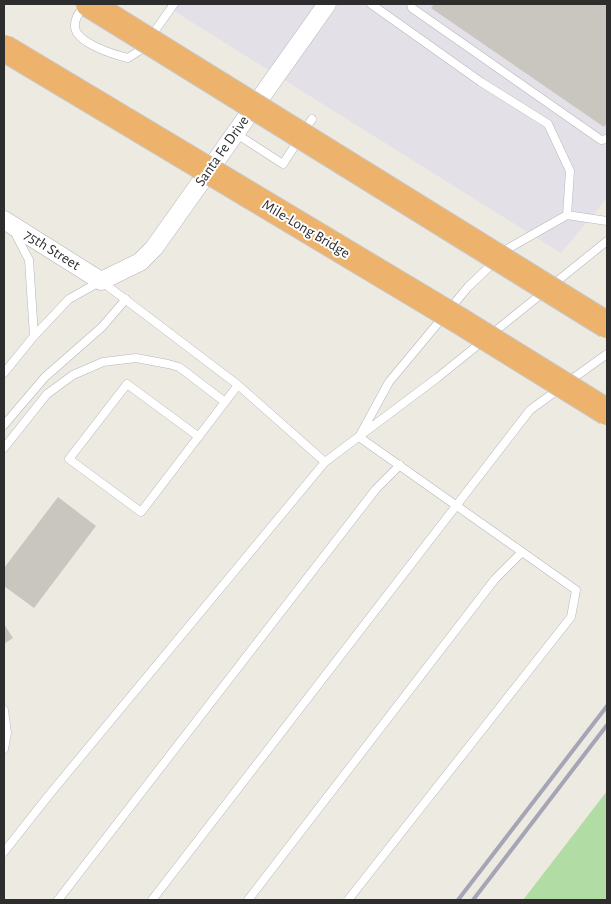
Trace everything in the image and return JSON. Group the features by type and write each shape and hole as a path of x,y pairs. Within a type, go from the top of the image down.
{"highway":[{"path":"88,4 607,325"},
{"name":"Mile-Long Bridge","path":"4,48 452,316 607,412"}],"street":[{"name":"Santa Fe Drive","path":"101,281 140,262 154,248 327,4"},
{"name":"75th Street","path":"7,222 101,281"}],"lane":[{"path":"88,4 76,18 76,31 81,38 111,55 128,58 142,49 174,4"},
{"path":"371,4 481,82 548,124 570,171 567,216"},
{"path":"410,4 412,8 601,140 607,139"},
{"path":"235,133 283,164 312,119"},
{"path":"359,437 389,382 468,287 509,248 567,216 607,221"},
{"path":"7,222 29,260 34,336"},
{"path":"4,852 55,787 326,462 437,378 607,241"},
{"path":"4,373 34,336 69,299 101,281 238,385 326,462"},
{"path":"4,425 45,377 102,327 126,299"},
{"path":"152,900 530,410 607,354"},
{"path":"4,448 47,394 74,375 103,362 136,358 168,364 179,368 225,402"},
{"path":"199,437 127,384 69,460 141,512 199,437 238,385"},
{"path":"348,900 571,617 576,590 359,437"},
{"path":"58,900 376,488 400,465"},
{"path":"248,900 494,579 522,552"},
{"path":"4,710 7,733 4,749"}],"shaded area":[{"path":"163,4 607,4 607,198 561,253"}],"green space":[{"path":"607,791 607,900 523,900"}],"building":[{"path":"434,4 607,4 607,123 604,127 431,8"},
{"path":"58,497 96,526 34,608 4,586 4,568"},
{"path":"4,624 13,638 4,644"}],"railway":[{"path":"458,900 607,706"},
{"path":"473,900 607,725"}]}
